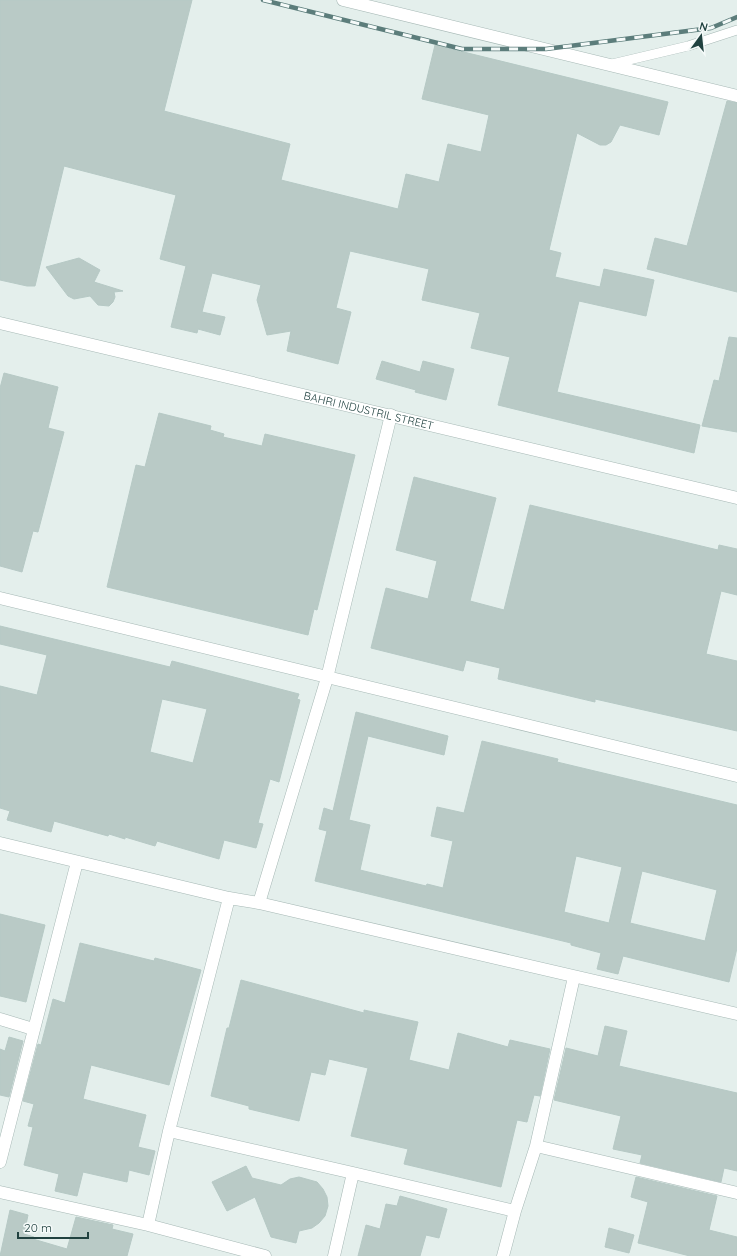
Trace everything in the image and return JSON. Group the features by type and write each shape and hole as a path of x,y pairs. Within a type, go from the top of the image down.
{"street":[{"path":"343,0 737,96"},
{"name":"BAHRI INDUSTRIL STREET","path":"0,323 737,498"},
{"path":"260,903 327,678 391,415"},
{"path":"0,598 737,776"},
{"path":"0,843 229,898 260,903 737,1014"},
{"path":"0,1162 77,862"},
{"path":"148,1225 169,1131 229,898"},
{"path":"503,1256 515,1211 536,1146 574,977"},
{"path":"0,1019 33,1029"},
{"path":"169,1131 515,1211"},
{"path":"536,1146 737,1193"},
{"path":"334,1256 353,1173"},
{"path":"0,1192 148,1225 265,1256"}],"lane":[{"path":"610,65 688,46 737,30"}],"building":[{"path":"0,0 192,0 164,111 290,144 281,180 398,209 406,174 439,182 448,144 481,152 489,115 422,99 435,45 668,102 659,135 620,125 611,142 606,145 600,145 577,133 549,250 561,253 555,277 600,287 604,269 654,280 646,316 579,301 557,392 700,425 694,453 498,405 510,357 471,348 480,313 422,300 429,269 350,251 336,308 351,312 338,364 287,351 291,331 267,335 257,300 261,285 212,273 202,312 225,317 220,335 198,329 197,333 171,327 186,266 160,259 176,195 64,166 35,286 27,286 0,280"},
{"path":"727,101 737,103 737,292 647,269 655,238 687,246"},
{"path":"79,258 100,270 94,282 123,291 114,292 115,297 109,306 98,305 90,296 74,299 68,296 46,267"},
{"path":"729,337 737,338 737,432 702,426 714,380 719,381"},
{"path":"382,361 420,372 423,361 454,369 446,400 415,392 416,390 376,379"},
{"path":"4,373 58,387 48,428 64,432 38,532 33,531 22,572 0,566 0,388"},
{"path":"159,413 211,426 210,430 224,434 223,437 262,446 265,434 355,455 317,610 314,609 308,635 107,587 136,465 145,467"},
{"path":"414,477 496,498 470,601 504,610 530,505 718,550 719,545 737,549 737,595 721,591 706,654 737,661 737,731 595,699 595,702 498,679 500,668 466,660 463,671 371,648 386,588 428,599 437,561 396,550"},
{"path":"0,626 170,667 172,661 299,694 297,699 300,700 279,782 270,779 258,823 263,824 256,848 224,840 219,859 157,841 155,846 125,837 125,839 109,834 108,836 54,821 51,832 7,820 10,811 0,808 0,686 37,695 47,655 0,644","holes":["162,699 207,709 193,763 150,752"]},
{"path":"356,712 448,736 444,755 368,736 349,820 370,825 360,870 426,886 427,884 443,888 453,841 431,836 437,807 464,813 482,741 558,759 557,762 737,805 737,948 729,982 623,956 618,974 597,969 601,953 571,945 571,943 315,881 327,831 319,829 324,808 333,811","holes":["576,856 622,867 609,923 564,912","642,871 717,890 705,941 630,923"]},
{"path":"0,914 45,925 26,1002 0,996"},
{"path":"80,943 154,961 155,958 201,970 169,1085 91,1065 83,1099 146,1115 138,1147 155,1151 149,1175 129,1170 127,1182 83,1172 77,1196 55,1191 59,1174 24,1165 33,1127 28,1126 34,1104 23,1101 38,1044 41,1045 53,999 65,1003"},
{"path":"241,980 364,1013 364,1010 418,1022 409,1060 449,1070 458,1033 508,1047 510,1040 550,1049 540,1096 534,1095 527,1122 517,1120 501,1187 404,1164 408,1149 351,1136 368,1068 329,1059 325,1075 311,1072 299,1121 249,1109 249,1106 211,1096 227,1028 229,1028"},
{"path":"605,1026 627,1031 619,1066 737,1093 737,1171 724,1168 721,1182 640,1163 642,1155 613,1149 621,1116 554,1100 566,1048 598,1056"},
{"path":"9,1037 23,1041 9,1097 0,1095 0,1049 5,1051"},
{"path":"246,1166 252,1178 281,1185 290,1179 299,1177 317,1182 327,1197 328,1206 325,1216 312,1228 299,1231 296,1243 271,1237 255,1197 227,1211 212,1182"},
{"path":"636,1177 717,1196 709,1230 737,1237 737,1256 690,1256 638,1243 648,1202 631,1197"},
{"path":"400,1196 447,1209 439,1238 426,1235 420,1256 358,1256 366,1225 380,1229 386,1204 397,1206"},
{"path":"10,1210 28,1215 24,1234 34,1237 33,1239 67,1249 76,1217 113,1225 112,1229 133,1234 127,1256 0,1256"},
{"path":"609,1228 634,1235 629,1253 605,1247"}],"railway":[{"path":"263,0 462,49 546,49 711,28 737,17"}]}
